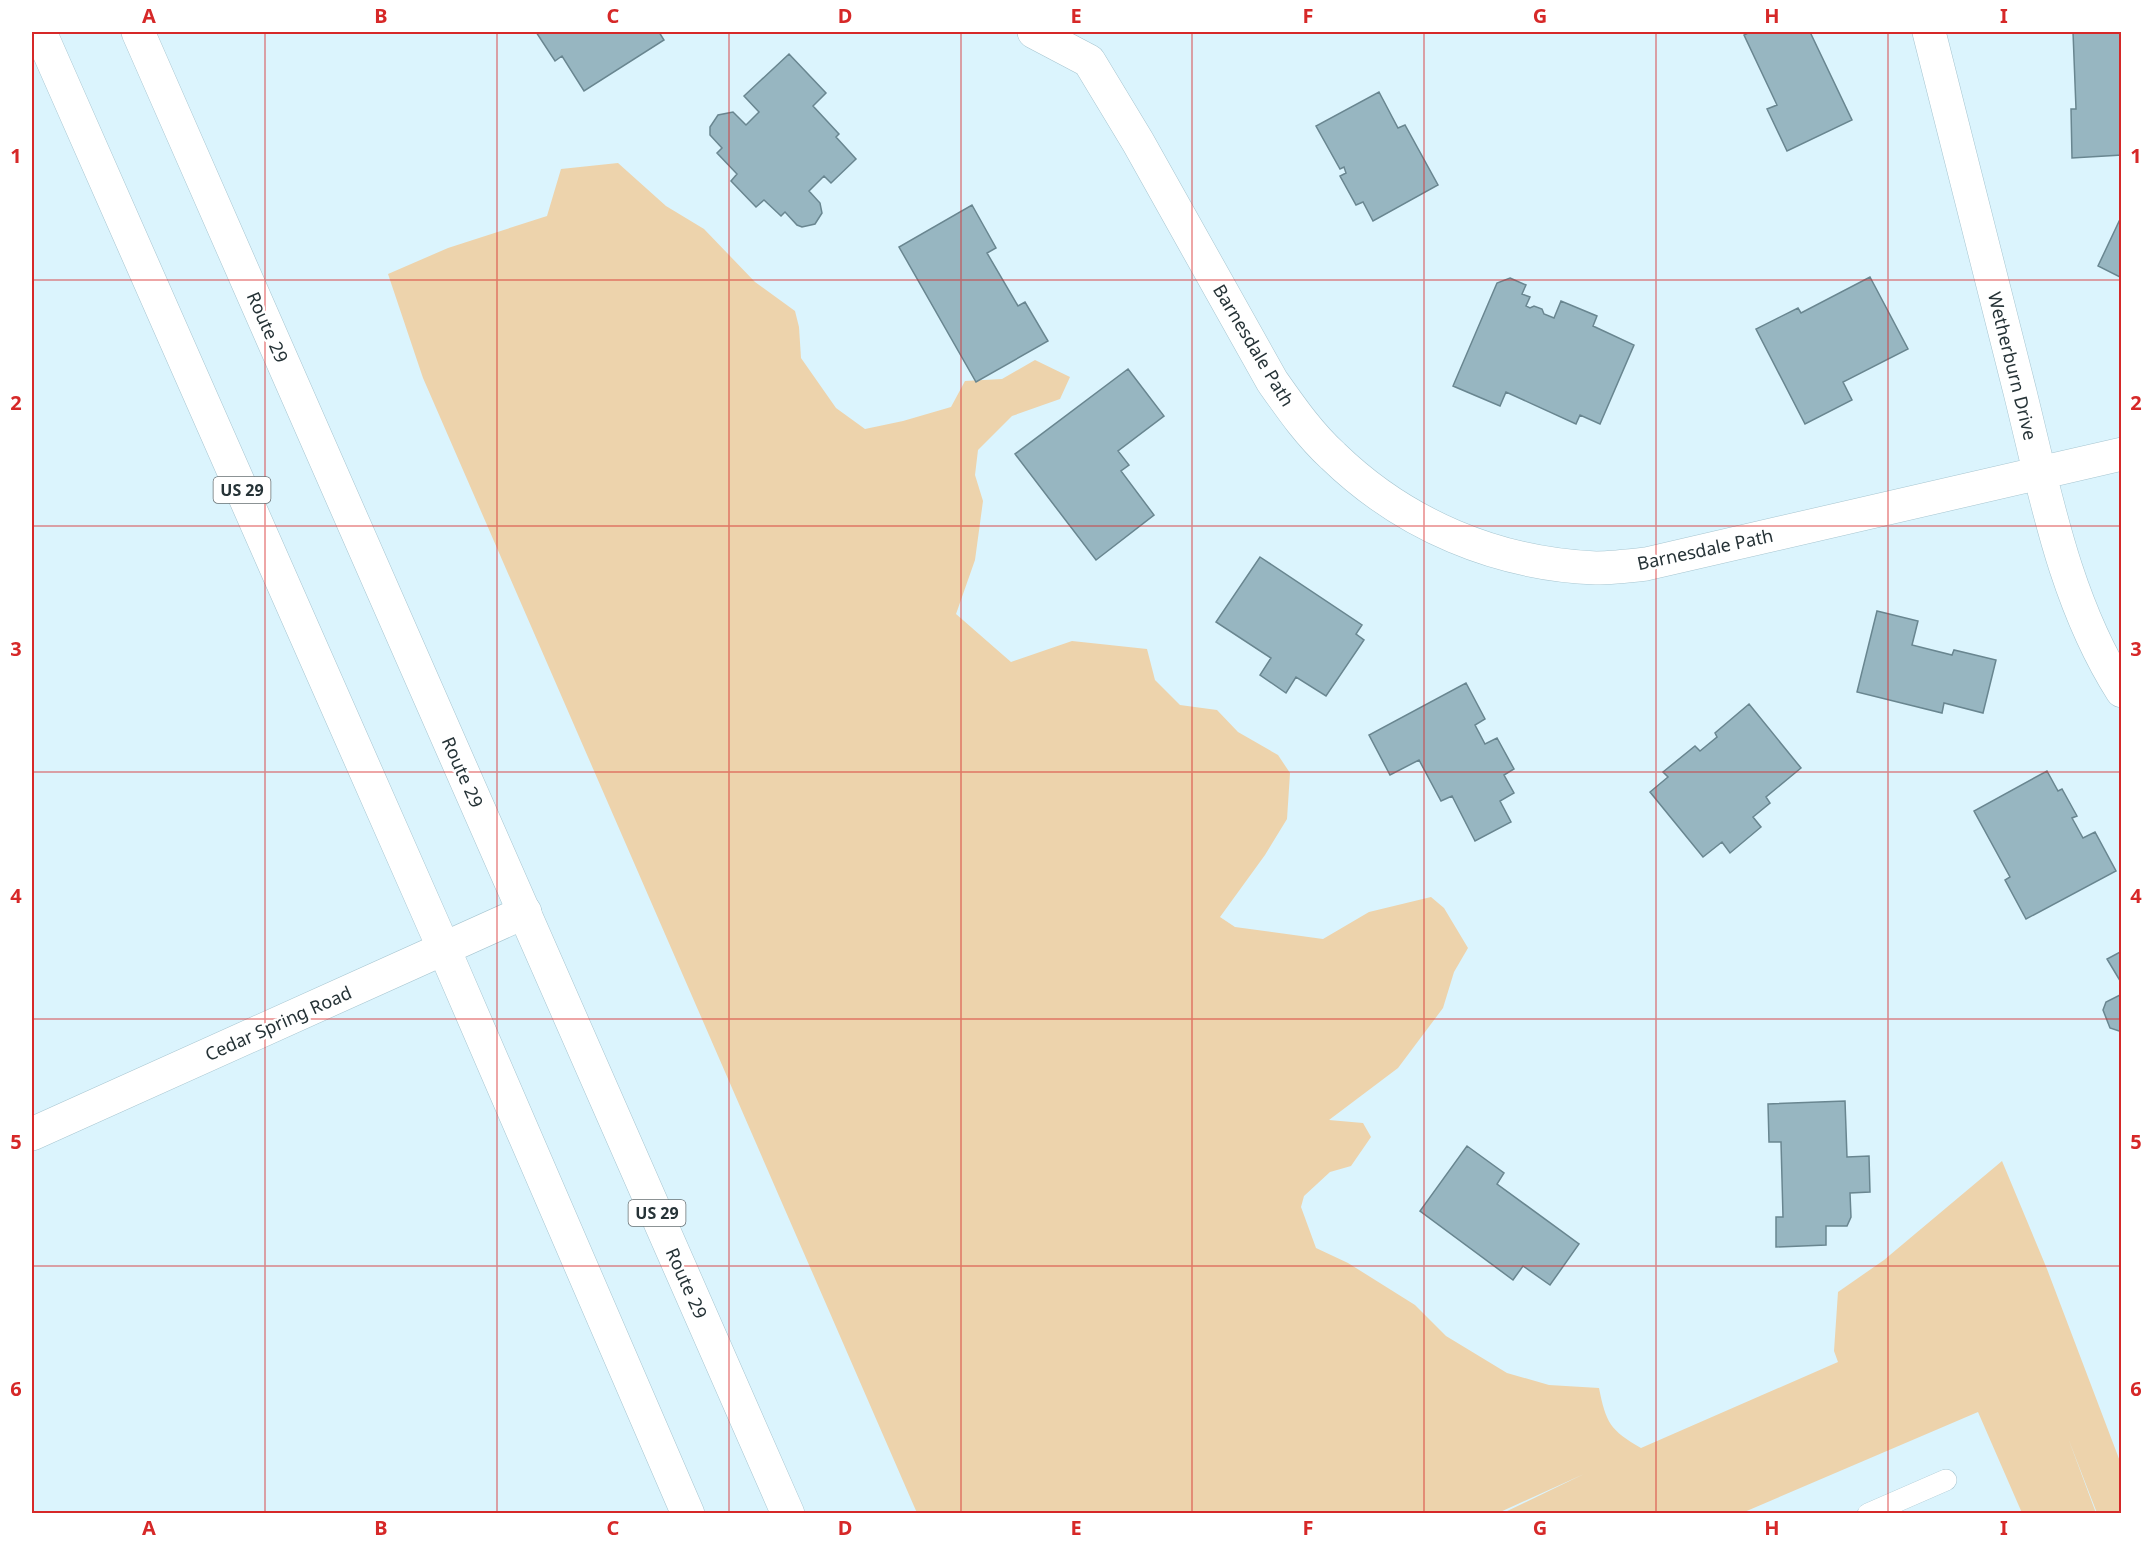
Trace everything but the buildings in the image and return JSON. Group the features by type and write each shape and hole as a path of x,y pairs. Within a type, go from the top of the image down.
{"main road":[{"name":"US 29","path":"40,32 444,949 688,1514"},
{"name":"Route 29","path":"138,32 788,1514"},
{"name":"Barnesdale Path","path":"1034,32 1089,61 1138,142 1272,381 1298,418 1333,456 1384,499 1415,519 1454,538 1522,560 1596,568 1646,564 2121,454"},
{"name":"Wetherburn Drive","path":"1929,32 2069,581 2109,672 2121,692"},
{"name":"Cedar Spring Road","path":"32,1134 525,912"}],"lane":[{"path":"1868,1514 1946,1480"}],"shaded area":[{"path":"618,163 666,206 704,229 755,282 795,311 799,327 801,358 836,408 865,429 951,407 965,381 1002,379 1035,360 1070,377 1060,399 1012,416 978,450 975,475 983,501 975,560 956,614 1011,662 1072,641 1147,649 1155,680 1180,705 1217,710 1238,732 1278,755 1290,773 1287,819 1265,855 1220,917 1235,927 1323,939 1369,912 1431,897 1444,908 1468,948 1454,972 1443,1008 1398,1068 1329,1120 1363,1123 1371,1137 1351,1166 1330,1172 1304,1196 1301,1207 1316,1248 1348,1263 1415,1305 1446,1336 1507,1373 1549,1385 1599,1388 1604,1410 1611,1424 1622,1436 1641,1448 1838,1362 1834,1351 1838,1292 1884,1260 2002,1161 2047,1269 2121,1464 2121,1513 2097,1513 2068,1438 2096,1513 2022,1513 1978,1412 1742,1513 1503,1513 1584,1474 1498,1513 917,1513 423,378 388,274 448,248 547,216 561,169"}]}
